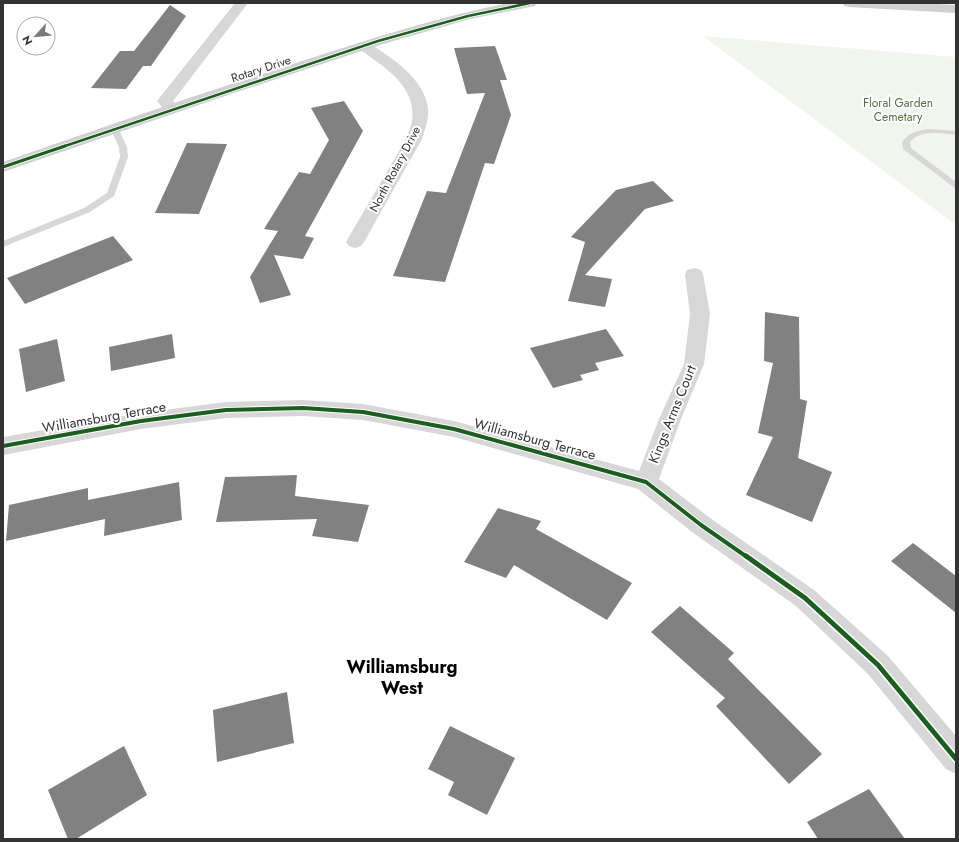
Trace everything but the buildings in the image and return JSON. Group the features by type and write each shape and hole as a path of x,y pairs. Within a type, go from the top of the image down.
{"street":[{"path":"171,109 165,101 242,3"},
{"name":"Rotary Drive","path":"3,166 408,31 467,15 530,3"},
{"path":"849,3 913,5 956,9"},
{"name":"North Rotary Drive","path":"355,242 420,126 420,108 418,97 412,85 389,63 364,46"},
{"name":"Kings Arms Court","path":"646,482 670,419 694,364 700,314 694,274"},
{"name":"Williamsburg Terrace","path":"3,446 141,421 226,410 303,408 363,412 454,428 646,482 701,525 805,598 878,665 956,759"}],"lane":[{"path":"3,244 86,210 110,194 124,157 123,147 114,128"},
{"path":"956,133 940,131 919,132 909,136 906,142 907,149 956,186"}],"green space":[{"name":"Floral Garden Cemetary","path":"703,36 956,57 956,225"}],"cycle path":[{"path":"3,167 378,41 438,23 530,3"},
{"path":"3,446 141,421 226,410 303,408 363,412 454,429 646,482 701,525 805,598 878,665 956,759"}],"district":[{"name":"Williamsburg West","path":"402,677"}]}
